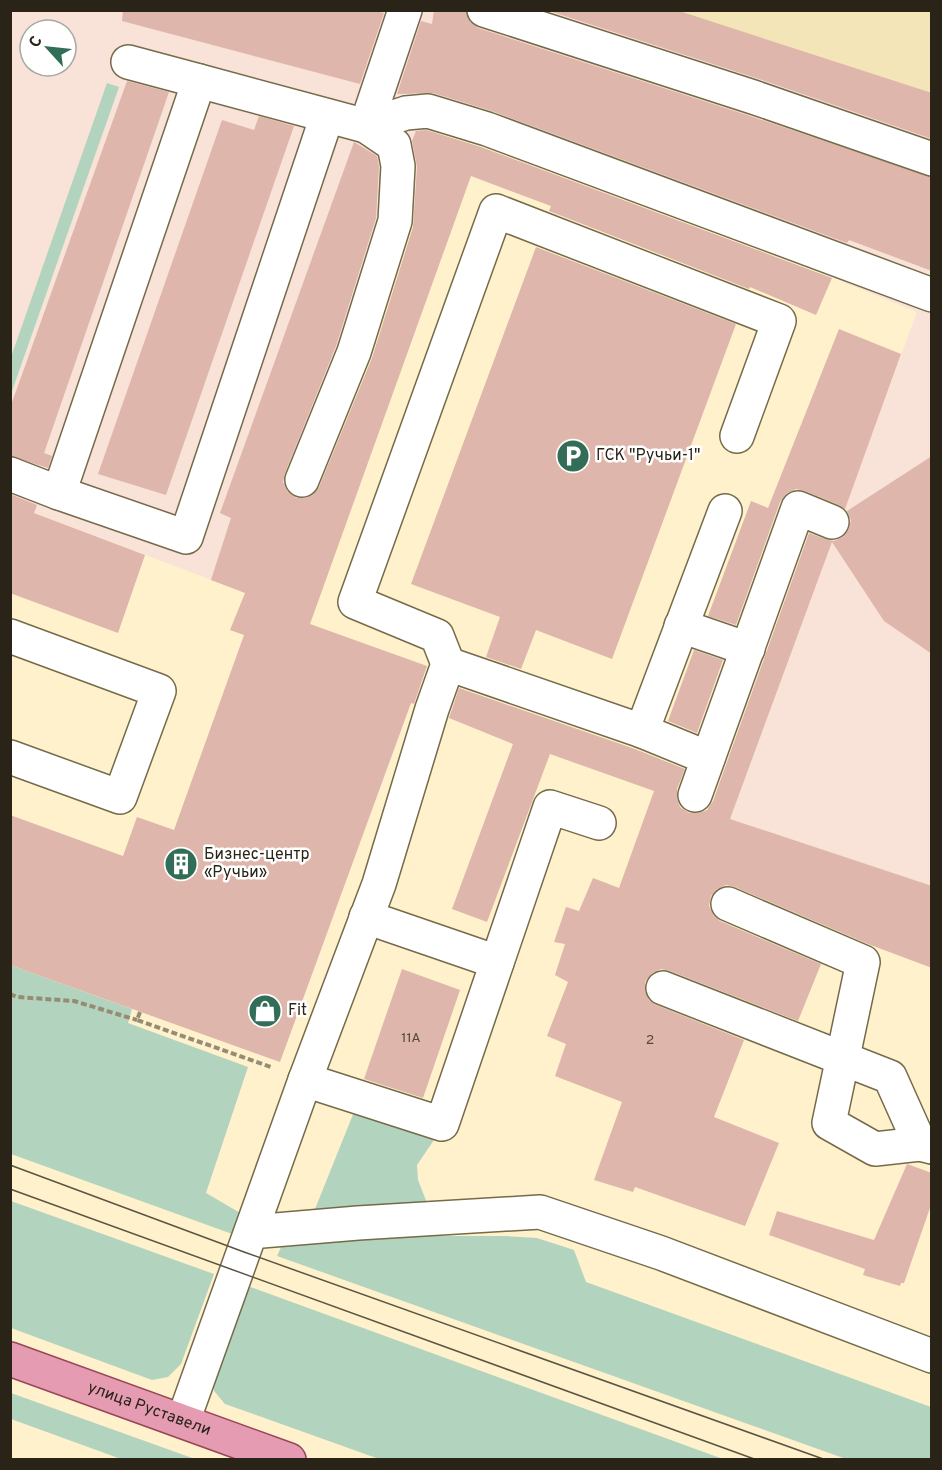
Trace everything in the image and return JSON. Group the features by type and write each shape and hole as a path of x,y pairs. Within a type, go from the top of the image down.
{"main road":[{"name":"улица Руставели","path":"10,1359 289,1460"}],"lane":[{"path":"366,126 405,10"},
{"path":"483,10 753,97 932,159"},
{"path":"128,62 366,126 394,145 398,166 395,221 354,352 302,480"},
{"path":"59,493 199,81"},
{"path":"366,126 406,112 428,111 487,129 932,294"},
{"path":"10,474 186,537 327,116"},
{"path":"183,1421 305,1080 379,884 448,664 437,636 355,602 496,211 779,321 737,436"},
{"path":"695,795 798,508 832,522"},
{"path":"642,731 725,511"},
{"path":"681,626 748,649"},
{"path":"10,636 159,691 120,797 10,757"},
{"path":"448,664 642,731 708,758"},
{"path":"305,1080 442,1124 550,807 599,823"},
{"path":"663,988 844,1059 890,1077 926,1145 875,1149 829,1123 844,1059 863,962 728,904"},
{"path":"366,917 497,962"},
{"path":"251,1232 540,1212 661,1252 932,1356"}],"path":[{"path":"10,994 16,997 74,1001 137,1020 305,1080"},
{"path":"137,1020 140,1012"}],"shaded area":[{"path":"11,11 676,11 931,93 931,886 730,819 917,312 688,219 527,158 441,130 278,605 11,504 11,394 118,88 108,83 11,357"},
{"path":"676,11 931,11 931,93"}],"green space":[{"path":"107,83 119,87 11,394 11,357"},
{"path":"10,965 132,1009 128,1023 248,1067 206,1193 242,1214 235,1235 11,1154"},
{"path":"356,1107 438,1134 417,1165 418,1180 429,1208 313,1214"},
{"path":"11,1201 214,1274 181,1364 168,1377 152,1380 11,1328"},
{"path":"409,1236 537,1238 574,1250 586,1282 931,1407 931,1459 846,1459 277,1256 282,1245"},
{"path":"245,1285 723,1459 379,1459 225,1404 214,1391 214,1376"},
{"path":"10,1393 195,1459 121,1459 11,1419"}],"building":[{"path":"123,10 372,10 384,13 360,84 122,21"},
{"path":"434,10 466,10 470,22 478,28 932,177 932,271 849,240 847,243 492,111 433,93 397,94 421,21 432,24"},
{"path":"546,10 676,10 932,93 932,139 759,79"},
{"path":"127,81 169,92 44,453 52,456 48,468 10,456 10,408"},
{"path":"259,116 294,126 166,495 98,474 222,120 254,130"},
{"path":"426,130 481,147 832,278 816,315 750,287 749,289 549,211 551,206 471,176 310,624 427,666 414,704 411,703 280,1062 10,965 10,815 123,856 137,817 174,830 244,635 230,630 245,593 211,580 231,518 220,513 354,142 377,156 379,167 376,218 336,346 283,482 287,491 296,498 313,495 319,487 372,358 413,227 417,167 412,141 416,131"},
{"name":"ГСК \"Ручьи-1\"","path":"536,247 736,324 612,659 536,630 521,669 486,657 500,617 411,584"},
{"path":"839,329 901,354 845,509 805,491 796,489 787,493 780,502 736,625 708,616 751,501 768,508"},
{"path":"932,456 932,654 884,621 832,542 730,819 932,886 932,968 868,944 735,887 726,885 717,889 711,896 709,906 713,915 720,921 821,964 798,1021 670,971 661,969 652,973 645,982 645,991 649,1000 656,1005 744,1040 714,1117 779,1143 745,1226 635,1187 633,1192 594,1180 622,1102 555,1076 566,1044 547,1036 568,982 555,975 565,944 554,942 566,907 579,911 593,878 619,888 654,791 550,754 487,922 452,909 513,744 449,718 459,688 635,749 685,769 677,789 680,807 689,813 707,810 713,801 809,533 834,541 843,537 849,529 851,520 847,511"},
{"path":"10,494 37,505 34,513 145,555 118,633 10,593"},
{"path":"694,650 723,660 697,733 668,721"},
{"path":"402,969 460,990 423,1098 364,1079"},
{"path":"907,1164 932,1173 932,1202 904,1283 900,1286 863,1275 865,1269 769,1235 777,1211 874,1240"}],"tram line":[{"path":"10,1165 244,1252 826,1460"},
{"path":"10,1189 757,1460"}],"place":[{"name":"ГСК \"Ручьи-1\"","path":"573,456"},
{"name":"Бизнес-центр «Ручьи»","path":"181,864"},
{"name":"Fit","path":"265,1011"}]}
